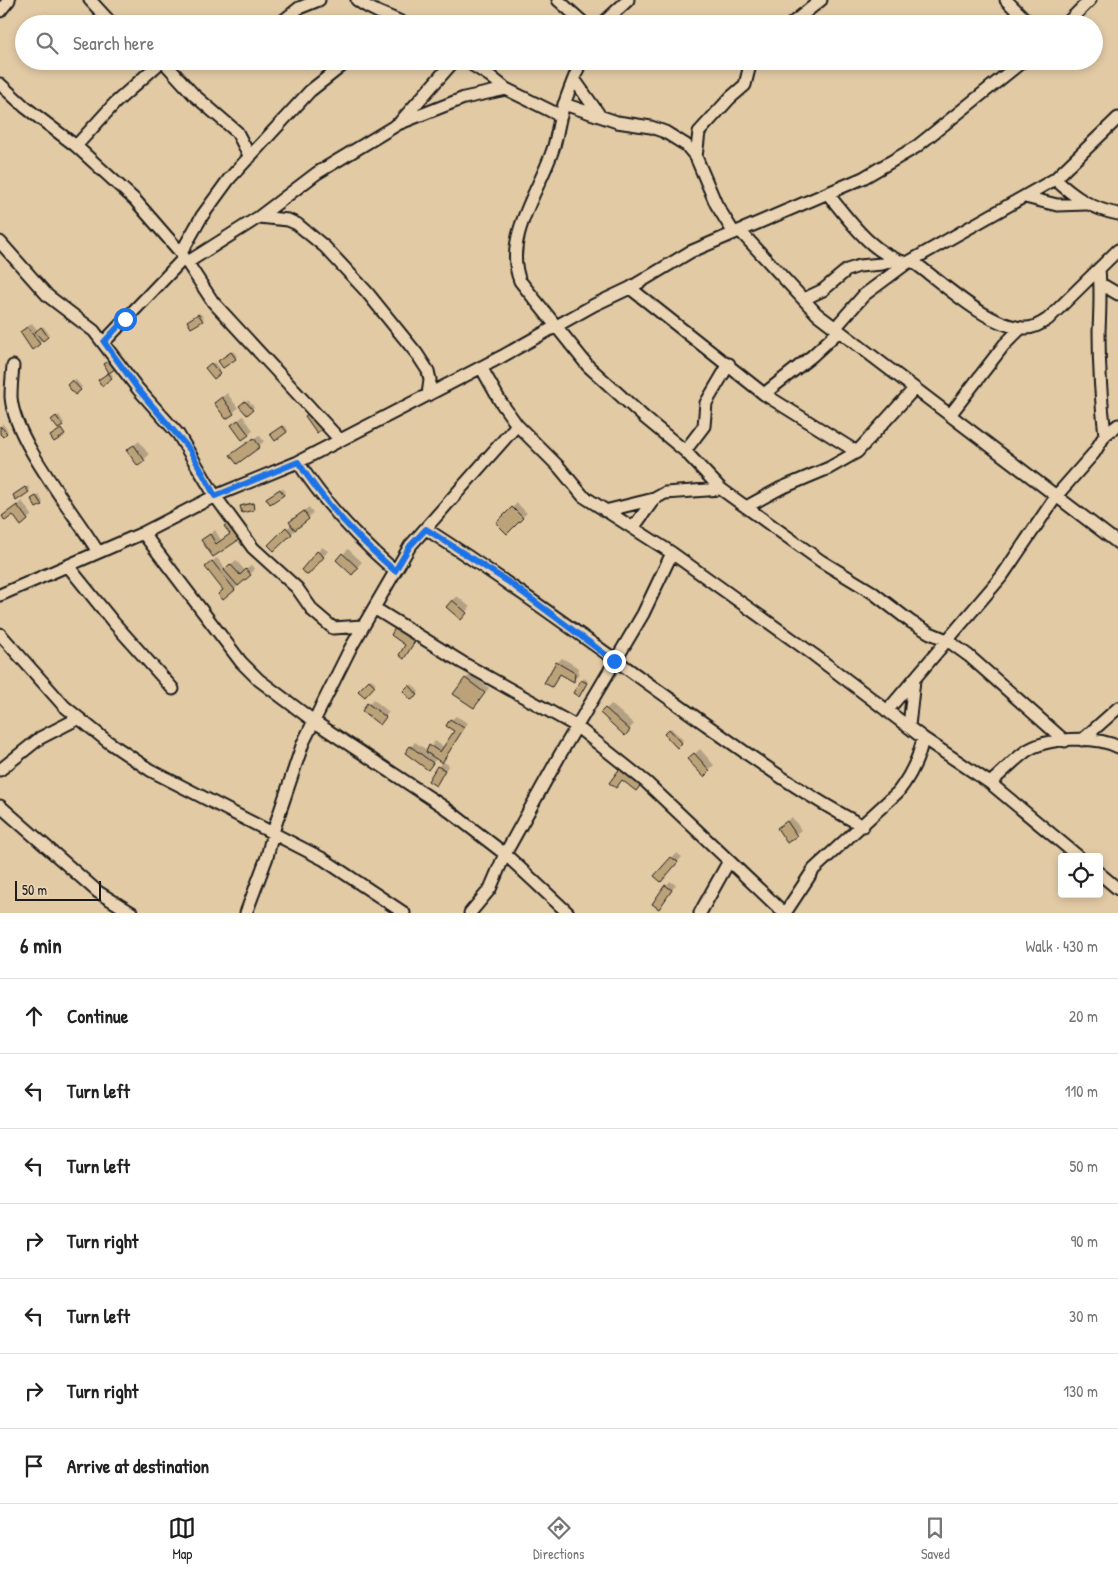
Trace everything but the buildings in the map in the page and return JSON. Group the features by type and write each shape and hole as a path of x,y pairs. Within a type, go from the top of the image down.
{"street":[{"path":"0,11 9,0"},
{"path":"90,0 104,15"},
{"path":"290,15 299,8 319,0"},
{"path":"357,0 373,15"},
{"path":"558,0 575,15"},
{"path":"612,15 628,0"},
{"path":"802,15 821,0"},
{"path":"1006,0 1021,15"},
{"path":"1075,15 1090,0"},
{"path":"76,146 115,103 152,70"},
{"path":"170,70 194,95 237,132 250,157"},
{"path":"184,258 188,237 216,194 310,91 337,70"},
{"path":"398,124 446,70"},
{"path":"480,70 506,89 560,116"},
{"path":"577,70 560,116 554,146 524,214 517,245 516,260 516,270 520,281 558,326 588,366 645,418 685,451 721,489 821,561 872,592 911,622 930,634 947,640 990,673 1065,741"},
{"path":"696,157 699,132 730,98 745,85 749,70"},
{"path":"0,595 143,533 215,496 298,462 428,395 594,305 630,288 690,252 864,178 916,147 1012,70"},
{"path":"574,79 598,113"},
{"path":"0,84 76,146 135,200 184,258 214,302 340,440"},
{"path":"104,342 184,258 259,217 317,173 398,124 464,98 506,89"},
{"path":"564,104 598,113 617,122 651,127 665,132 686,145 696,157 716,204 737,232 817,314 1118,542"},
{"path":"764,394 812,356 837,330 864,295 909,262 1055,179 1118,118"},
{"path":"1055,179 1086,204 1103,211 1118,214"},
{"path":"828,194 860,232 895,260"},
{"path":"1025,197 1057,204 1086,204"},
{"path":"259,217 288,220 297,224 325,247 366,290 418,354 428,371 430,380 428,395"},
{"path":"0,242 48,296 94,331 104,342 138,389 186,445 215,496 253,548 297,588 314,611 336,630 350,649"},
{"path":"804,299 823,290 847,270 858,266 882,264 895,260 909,262 984,313 1021,328 1037,326 1048,319 1118,250"},
{"path":"1099,268 1102,406 1105,435"},
{"path":"1100,284 1118,294"},
{"path":"630,288 729,364 764,394 857,452"},
{"path":"950,415 1004,345 1021,328"},
{"path":"685,451 704,426 706,403 729,364"},
{"path":"13,366 11,398 15,416 24,436 36,461 80,522 98,552"},
{"path":"480,367 517,425 559,467 583,496 672,553 814,655 924,738 990,783 1074,853"},
{"path":"746,507 778,489 829,468 857,452 914,389"},
{"path":"246,913 267,857 273,832 303,743 350,649 410,546 517,425"},
{"path":"887,711 1002,576 1057,495 1094,453 1105,435 1118,425"},
{"path":"298,462 315,489 337,515 395,571"},
{"path":"605,511 654,499 671,491 721,489"},
{"path":"633,528 654,499"},
{"path":"426,529 510,583 614,661 822,805 864,826"},
{"path":"143,533 241,662 259,680 315,722 444,807 505,854 568,913"},
{"path":"470,913 490,889 505,854 576,726 643,614 672,553"},
{"path":"68,566 114,624 173,689"},
{"path":"374,608 463,663 576,726 646,782 784,913 814,869 864,826 907,780 919,756 924,738"},
{"path":"336,630 363,626"},
{"path":"0,634 57,699 78,719 150,770 323,859 404,913"},
{"path":"909,726 914,680"},
{"path":"1082,740 1118,708"},
{"path":"0,770 40,738 78,719"},
{"path":"990,783 1026,751 1046,744 1082,740 1107,741 1118,747"},
{"path":"0,806 98,892 132,913"},
{"path":"700,913 729,861"},
{"path":"1103,876 1118,889"}],"route":[{"path":"125,319 104,342 138,389 190,450 215,496 298,462 315,489 337,515 369,548 395,571 410,546 426,529 510,583 614,661"}]}
